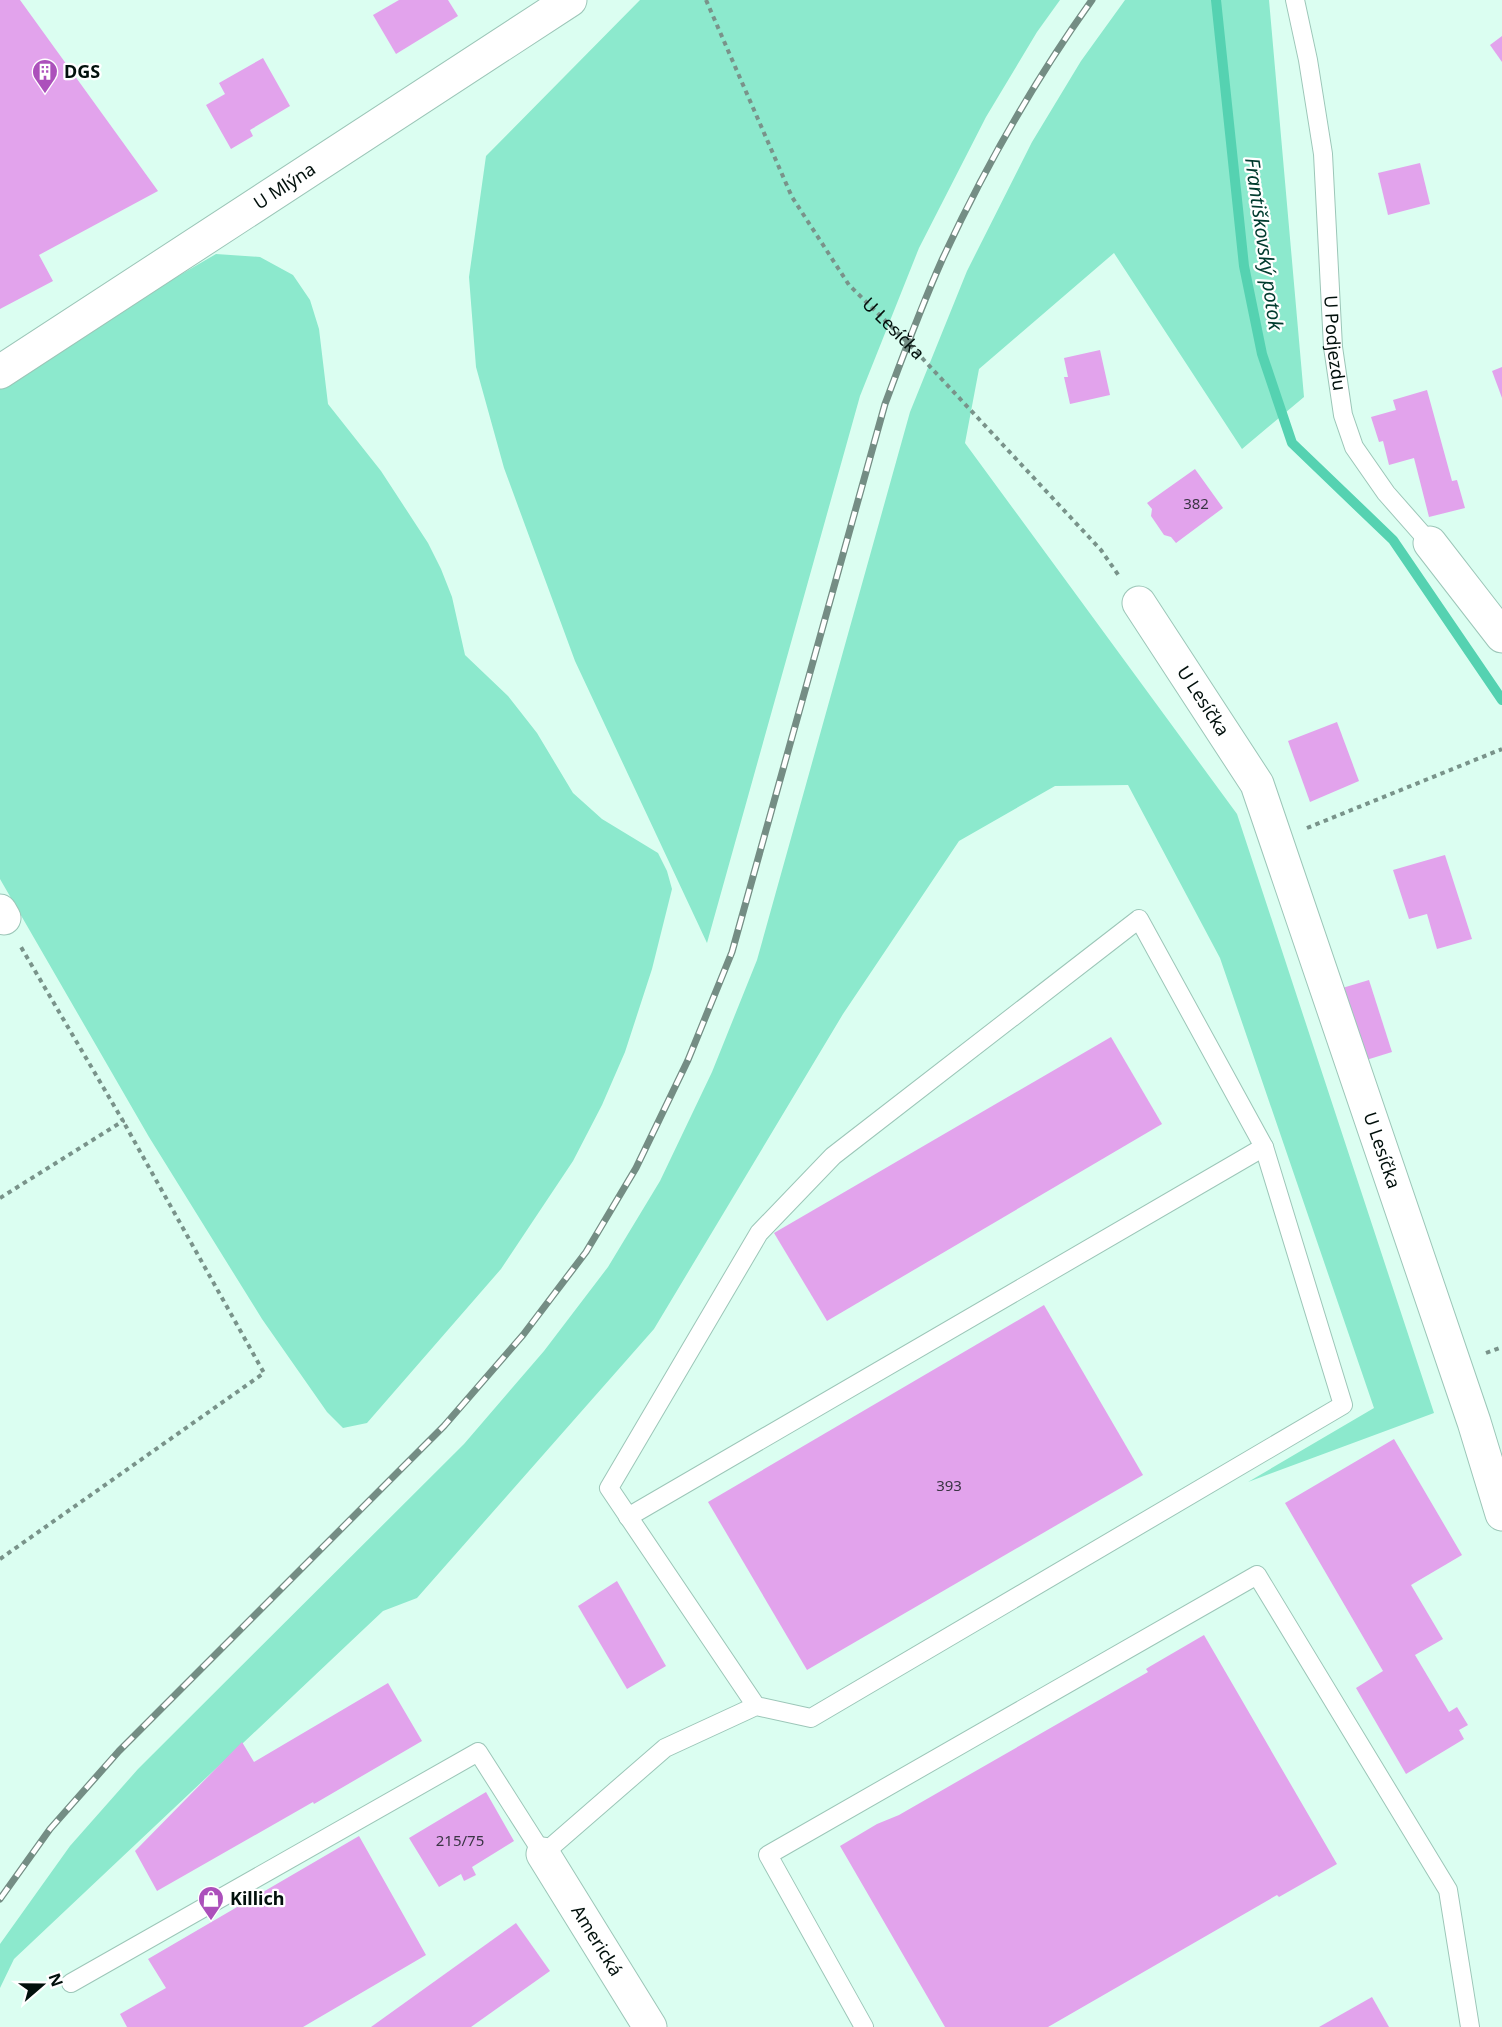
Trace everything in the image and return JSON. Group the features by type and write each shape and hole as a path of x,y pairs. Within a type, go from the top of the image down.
{"street":[{"name":"U Mlýna","path":"0,372 570,0"},
{"name":"U Podjezdu","path":"1430,543 1502,636"},
{"name":"U Lesíčka","path":"1139,603 1257,784 1474,1422 1502,1514"},
{"name":"Americká","path":"543,1854 650,2027"}],"lane":[{"name":"U Podjezdu","path":"1295,0 1308,60 1323,154 1333,348 1343,415 1354,447 1386,493 1430,543"},
{"path":"71,1983 478,1752 543,1854 665,1748 756,1706 811,1718 1343,1405 1264,1147 1139,919 833,1156 759,1233 609,1488 756,1706"},
{"path":"628,1517 1264,1147"},
{"path":"864,2027 768,1855 1257,1575 1448,1890 1470,2027"}],"path":[{"name":"U Lesíčka","path":"706,0 792,197 849,285 908,343 1101,550 1139,603"},
{"path":"1276,840 1502,749"},
{"path":"0,1559 264,1373 123,1121 2,915"},
{"path":"0,1198 123,1121"}],"green space":[{"path":"640,0 1060,0 1037,32 986,117 919,248 860,396 707,943 575,661 504,468 476,367 469,277 486,156"},
{"path":"1125,0 1269,0 1304,397 1242,449 1114,253 979,369 965,443 1237,814 1434,1413 1248,1482 1374,1408 1220,958 1128,785 1055,786 959,841 843,1014 654,1329 417,1598 383,1611 14,1959 0,1988 0,1944 70,1846 138,1769 464,1444 544,1351 608,1267 660,1181 712,1072 757,960 910,412 967,271 1032,142 1081,61"},
{"path":"216,254 260,257 293,275 310,300 319,329 328,404 381,471 428,543 452,597 465,655 508,696 537,733 573,793 602,819 658,853 667,871 672,889 652,969 625,1052 602,1105 573,1161 501,1269 367,1423 343,1428 327,1412 262,1319 149,1137 0,879 0,382"}],"building":[{"name":"DGS","path":"0,0 20,0 158,191 39,255 53,281 0,309"},
{"path":"399,0 448,0 458,16 396,54 373,15"},
{"path":"1502,36 1502,62 1490,45"},
{"path":"263,58 290,106 250,130 253,136 231,149 206,105 225,94 219,83"},
{"path":"1420,163 1430,204 1388,215 1378,173"},
{"path":"1100,350 1110,395 1070,404 1064,377 1068,377 1064,358"},
{"path":"1502,367 1502,398 1492,371"},
{"path":"1427,390 1452,481 1457,480 1465,508 1429,517 1414,458 1389,465 1383,441 1379,442 1371,417 1396,410 1393,400"},
{"path":"1195,469 1223,508 1176,543 1171,537 1164,535 1151,516 1152,509 1147,503"},
{"path":"1337,722 1359,781 1310,802 1288,741"},
{"path":"1445,855 1472,939 1437,949 1427,914 1409,919 1393,870"},
{"path":"1369,980 1392,1052 1363,1061 1339,989"},
{"path":"1111,1037 1162,1124 827,1321 774,1233"},
{"path":"1044,1305 1143,1475 807,1670 708,1502"},
{"path":"1394,1439 1462,1555 1411,1585 1443,1639 1415,1655 1449,1712 1457,1707 1468,1725 1459,1730 1464,1739 1406,1774 1356,1688 1383,1671 1285,1503"},
{"path":"617,1581 666,1666 627,1689 578,1606"},
{"path":"1204,1635 1337,1864 1279,1897 1277,1895 1048,2027 945,2027 840,1846 877,1824 899,1815 1148,1672 1146,1669 1149,1667"},
{"path":"388,1683 422,1741 157,1891 135,1851 242,1742 254,1762"},
{"path":"486,1792 514,1841 472,1867 476,1875 464,1881 461,1874 439,1887 409,1838"},
{"path":"359,1836 426,1955 303,2027 127,2027 120,2014 166,1988 148,1959"},
{"path":"516,1923 550,1971 471,2027 371,2027"},
{"path":"1372,1997 1389,2027 1319,2027"}],"waterway":[{"name":"Františkovský potok","path":"1216,0 1244,266 1262,354 1292,443 1393,540 1502,700"}],"railway":[{"path":"0,1899 50,1829 119,1751 444,1426 523,1335 586,1252 636,1168 688,1060 732,952 885,404 912,332 942,260 975,192 1030,94 1092,0"}],"place":[{"name":"DGS","path":"45,95"},
{"name":"Killich","path":"211,1922"}]}
